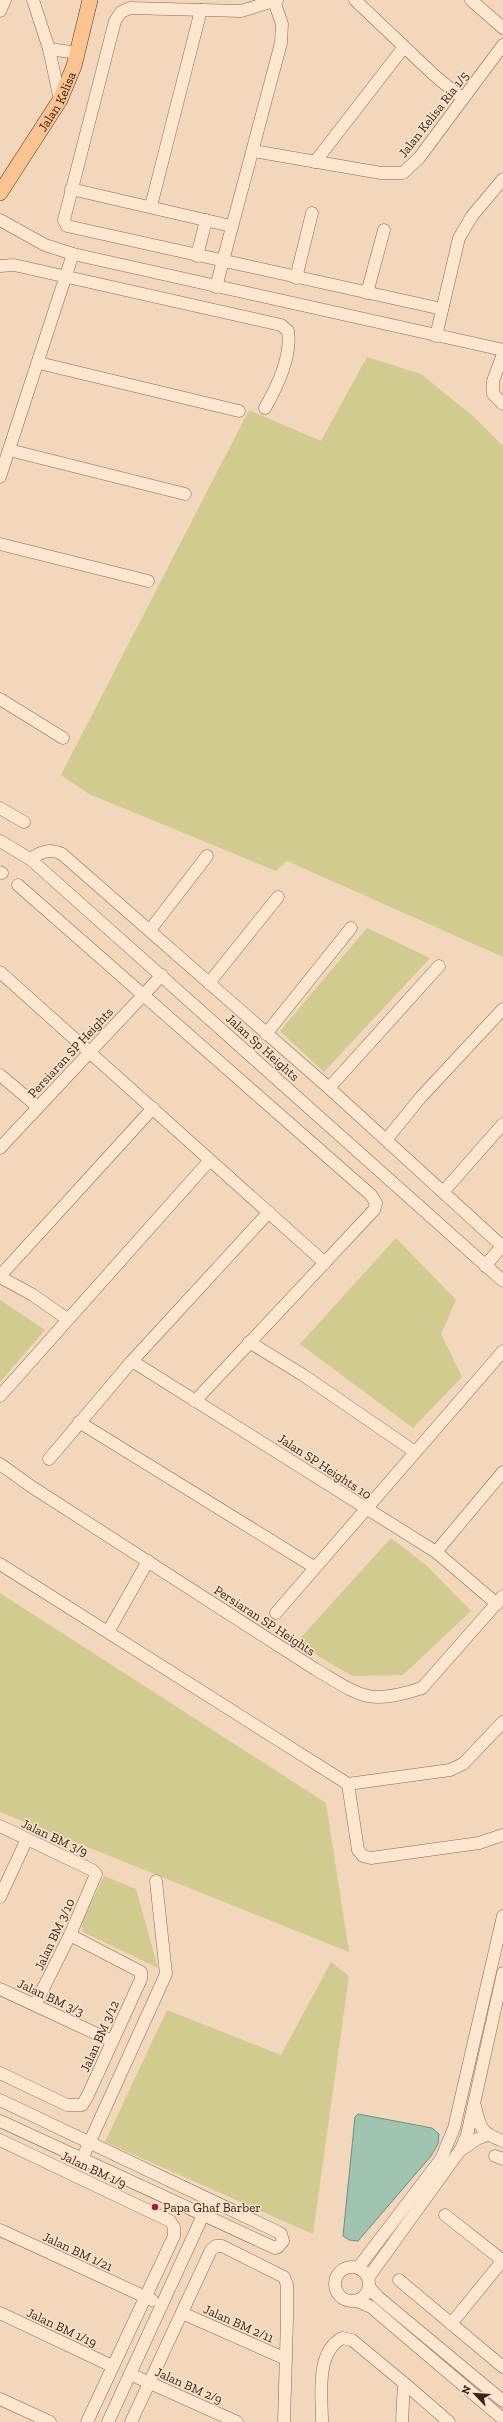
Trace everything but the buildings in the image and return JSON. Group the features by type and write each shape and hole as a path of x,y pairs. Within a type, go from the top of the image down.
{"main road":[{"name":"Jalan Kelisa","path":"0,193 60,100 78,53 90,0"}],"street":[{"path":"0,11 5,0"},
{"path":"32,0 49,49 60,100"},
{"path":"355,0 404,47 463,99"},
{"path":"471,0 503,28"},
{"path":"216,287 224,262 231,226 253,151 282,35 282,24 276,1 241,11 130,8 118,16 71,189 64,220 67,226 197,256 224,262 296,278 442,309"},
{"path":"151,206 201,10"},
{"name":"Jalan Kelisa Ria 1/5","path":"253,151 381,173 403,173 419,158 503,45"},
{"path":"315,162 404,47"},
{"path":"49,49 78,53"},
{"path":"436,336 461,234 472,216 503,179"},
{"path":"71,189 151,206 231,226"},
{"path":"296,278 312,213"},
{"path":"0,220 45,245 73,254 503,350"},
{"path":"197,256 206,220"},
{"path":"367,293 384,230"},
{"path":"0,477 39,363 73,254"},
{"path":"0,266 14,265 281,325 288,331 288,348 275,391 265,408"},
{"path":"503,354 493,381 493,394 503,404"},
{"path":"39,363 239,411"},
{"path":"9,450 185,494"},
{"path":"0,544 148,581"},
{"path":"0,699 63,738"},
{"path":"0,808 24,822"},
{"name":"Jalan Sp Heights","path":"0,841 30,859 162,975 503,1282"},
{"path":"30,859 46,850 54,850 62,854 329,1088 503,1245 485,1266"},
{"path":"150,930 207,856"},
{"path":"18,885 142,996 370,1195 376,1203 374,1210 195,1401"},
{"path":"209,983 278,897"},
{"path":"266,1034 351,928"},
{"path":"329,1088 439,966"},
{"path":"0,972 325,1263"},
{"name":"Persiaran SP Heights","path":"0,1148 89,1051 162,975"},
{"path":"386,1140 421,1097 503,1009"},
{"path":"0,1075 38,1107"},
{"path":"67,1319 33,1295 0,1276 153,1108"},
{"path":"444,1191 503,1124"},
{"path":"0,1396 210,1160"},
{"path":"49,1459 132,1361 269,1212"},
{"path":"249,1342 303,1375 415,1452"},
{"path":"276,1613 365,1508 503,1351"},
{"name":"Jalan SP Heights 10","path":"132,1361 436,1552 500,1600"},
{"path":"79,1422 314,1567"},
{"name":"Persiaran SP Heights","path":"0,1464 32,1488 315,1669 358,1694 369,1698 406,1694 422,1688 500,1600"},
{"path":"436,1552 503,1472"},
{"path":"108,1632 148,1561"},
{"path":"0,1564 348,1784 450,1770 463,1764 503,1722"},
{"path":"348,1784 358,1850 363,1856 371,1858 480,1843 503,1835"},
{"name":"Jalan BM 3/9","path":"0,1826 92,1870 96,1874"},
{"path":"0,1897 27,1839"},
{"name":"Jalan BM 3/10","path":"35,2005 70,1935 96,1874"},
{"path":"82,2159 166,1974 156,1881"},
{"path":"358,2268 441,2159 452,2134 461,2106 503,1916"},
{"name":"Jalan BM 3/12","path":"0,2073 67,2105 76,2107 82,2105 87,2098 141,1979 141,1972 70,1935"},
{"path":"357,2301 365,2296 368,2282 459,2152 467,2135 503,1973"},
{"name":"Jalan BM 3/3","path":"0,1989 112,2041"},
{"path":"0,2100 281,2234 283,2241 278,2247 275,2248 0,2121"},
{"path":"474,2104 478,2122 487,2135 503,2141"},
{"path":"459,2152 477,2139 487,2135"},
{"name":"Jalan BM 1/9","path":"0,2140 170,2221 174,2227 174,2236 145,2297"},
{"path":"108,2422 210,2200"},
{"path":"445,2215 503,2260 451,2324"},
{"name":"Jalan BM 1/21","path":"0,2230 162,2304"},
{"path":"131,2422 211,2250 216,2246 222,2246 284,2277 286,2285 286,2359 284,2422"},
{"path":"358,2268 347,2268 338,2276 336,2281 337,2292 341,2297 351,2301 357,2301 371,2307 503,2419"},
{"path":"358,2268 378,2297 503,2402"},
{"path":"399,2280 503,2367"},
{"path":"87,2422 145,2297"},
{"name":"Jalan BM 2/11","path":"182,2313 286,2359"},
{"name":"Jalan BM 1/19","path":"0,2314 112,2366"},
{"path":"322,2422 325,2358 334,2343 342,2338 352,2340 449,2422"},
{"name":"Jalan BM 2/9","path":"130,2374 237,2422"},
{"path":"402,2422 404,2383"},
{"path":"0,2398 50,2422"}],"shaded area":[{"path":"367,357 421,374 474,417 503,446 503,957 287,861 276,871 89,794 61,775 249,410 321,441"},
{"path":"367,928 430,958 324,1072 280,1031"},
{"path":"396,1238 456,1300 441,1334 462,1377 413,1428 300,1344"},
{"path":"0,1300 45,1330 0,1382"},
{"path":"391,1538 426,1565 471,1611 403,1675 352,1676 296,1643"},
{"path":"0,1593 326,1803 349,1952 0,1812"},
{"path":"104,1876 136,1889 158,1968 83,1932 81,1924"},
{"path":"331,1962 349,1976 313,2234 105,2142 167,2010 281,2055"},
{"path":"358,2114 432,2128 439,2134 438,2144 431,2156 358,2241 349,2240 343,2236 355,2117"}],"place":[{"name":"Papa Ghaf Barber","path":"155,2207"}]}
